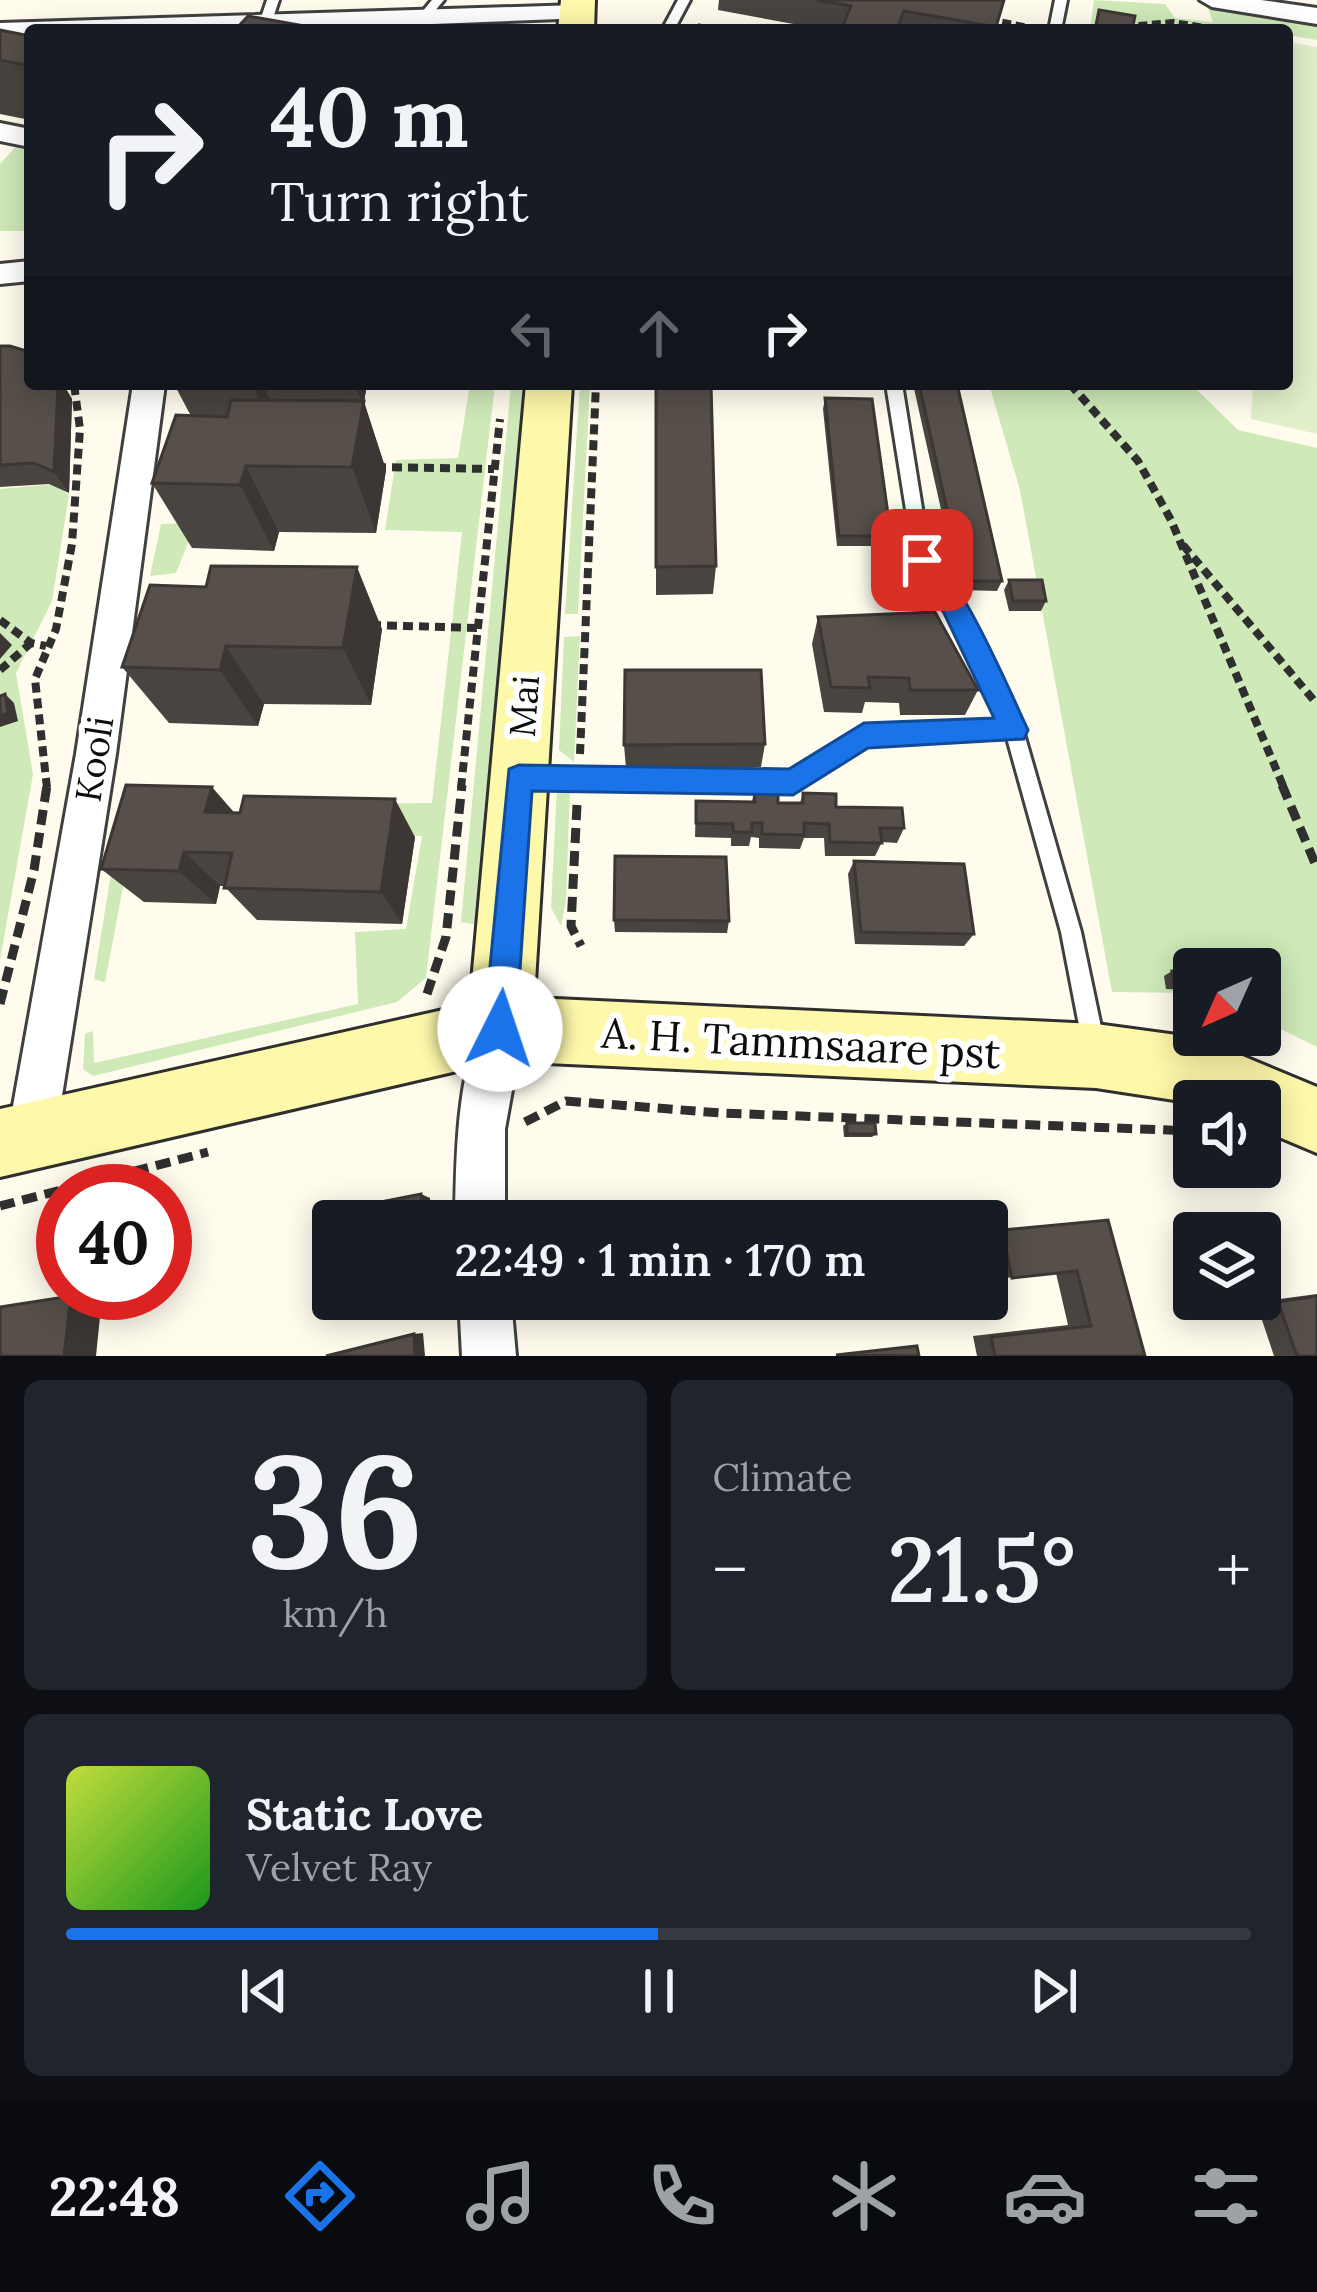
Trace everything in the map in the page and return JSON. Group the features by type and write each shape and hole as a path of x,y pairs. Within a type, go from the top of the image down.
{"street":[{"path":"1212,0 1317,16"},
{"path":"90,24 269,10 431,8 577,14"},
{"name":"Kooli","path":"16,1139 95,754 148,390"},
{"name":"Mai","path":"500,1029 519,778 526,395"},
{"path":"481,1200 482,1129 500,1029"},
{"name":"A. H. Tammsaare pst","path":"16,1139 500,1029 1096,1056 1199,1071 1317,1120"},
{"path":"486,1320 489,1356"}],"lane":[{"path":"895,390 922,560 954,606 1014,730 1071,932 1096,1056"},
{"path":"519,778 793,782 864,735 1014,730"}],"path":[{"path":"974,16 1018,24"},
{"path":"1152,24 1187,24"},
{"path":"0,1004 26,905 47,788 35,678 56,629 75,519 81,404 76,390"},
{"path":"558,935 579,942 571,926 596,390"},
{"path":"1075,390 1138,461 1178,540 1317,868"},
{"path":"427,994 446,937 494,469 526,395"},
{"path":"370,467 494,469"},
{"path":"1178,540 1317,704"},
{"path":"0,620 31,643 46,646"},
{"path":"358,625 478,628"},
{"path":"0,670 31,643"},
{"path":"566,1080 566,1101"},
{"path":"518,1130 533,1114 566,1101 721,1113 1173,1130"}],"green space":[{"path":"1094,0 1165,4 1175,18 1213,22 1208,8 1317,25 1317,40 1293,36 1293,24 1091,24"},
{"path":"1293,43 1317,47 1317,434 1251,419 1253,390 1293,390"},
{"path":"24,143 24,231 0,231 0,164"},
{"path":"469,390 494,390 426,978 397,1002 93,1076 83,1069 85,1034 93,1031 94,1063 358,1004 355,932 406,929 422,836 248,831 250,804 432,803 462,532 385,530 396,460 458,458"},
{"path":"510,390 523,390 475,924 461,922"},
{"path":"580,390 590,390 578,614 565,614"},
{"path":"991,390 1197,390 1238,430 1317,448 1317,1047 1281,1029 1281,948 1173,948 1173,993 1112,992 1020,490"},
{"path":"55,484 69,495 52,601 16,673 33,774 0,960 0,489"},
{"path":"196,523 176,573 150,576 161,524"},
{"path":"580,636 574,762 559,750 564,637"},
{"path":"125,786 142,787 105,982 94,979"},
{"path":"557,786 570,786 561,926 551,908"}],"building":[{"path":"817,0 1004,0 997,24 904,11 899,24 844,24 851,6"},
{"path":"1099,10 1135,16 1133,24 1096,24"},
{"path":"248,16 293,24 241,24"},
{"path":"0,30 24,35 24,65 0,60"},
{"path":"0,346 10,346 24,350 24,390 58,390 54,472 34,463 0,465"},
{"path":"656,390 711,390 716,566 656,567"},
{"path":"920,390 958,390 1002,581 963,581"},
{"path":"825,398 872,399 891,536 839,536"},
{"path":"231,400 364,401 352,467 246,466 240,485 152,483 176,415 227,417"},
{"path":"211,566 357,567 343,648 226,646 220,670 122,667 150,585 206,587"},
{"path":"1009,580 1042,580 1046,601 1013,601"},
{"path":"935,612 978,690 910,690 909,678 868,677 870,688 831,687 818,617"},
{"path":"625,670 761,670 765,744 624,745"},
{"path":"5,694 8,713 0,716 0,696"},
{"path":"126,785 212,787 205,812 240,813 244,796 395,799 381,892 224,888 232,853 184,852 179,871 101,869"},
{"path":"754,790 778,790 778,803 803,803 803,793 836,794 836,807 902,808 904,828 880,828 882,843 830,842 829,824 804,823 804,835 762,834 762,823 752,823 752,832 733,832 733,824 696,823 696,801 755,802"},
{"path":"615,856 726,857 729,921 614,920"},
{"path":"854,861 964,864 974,934 861,932"},
{"path":"847,1123 875,1123 876,1134 847,1134"},
{"path":"421,1194 421,1200 391,1200"},
{"path":"1108,1220 1145,1356 995,1356 991,1337 1091,1326 1077,1271 1012,1278 1008,1229"},
{"path":"1317,1296 1317,1356 1297,1356 1281,1302"},
{"path":"36,1301 36,1320 68,1320 64,1356 0,1356 0,1307"},
{"path":"414,1334 415,1356 326,1356"},
{"path":"917,1346 919,1356 836,1355"}],"route":[{"path":"500,1029 519,778 793,782 864,735 1014,730 954,606 922,560"}]}
